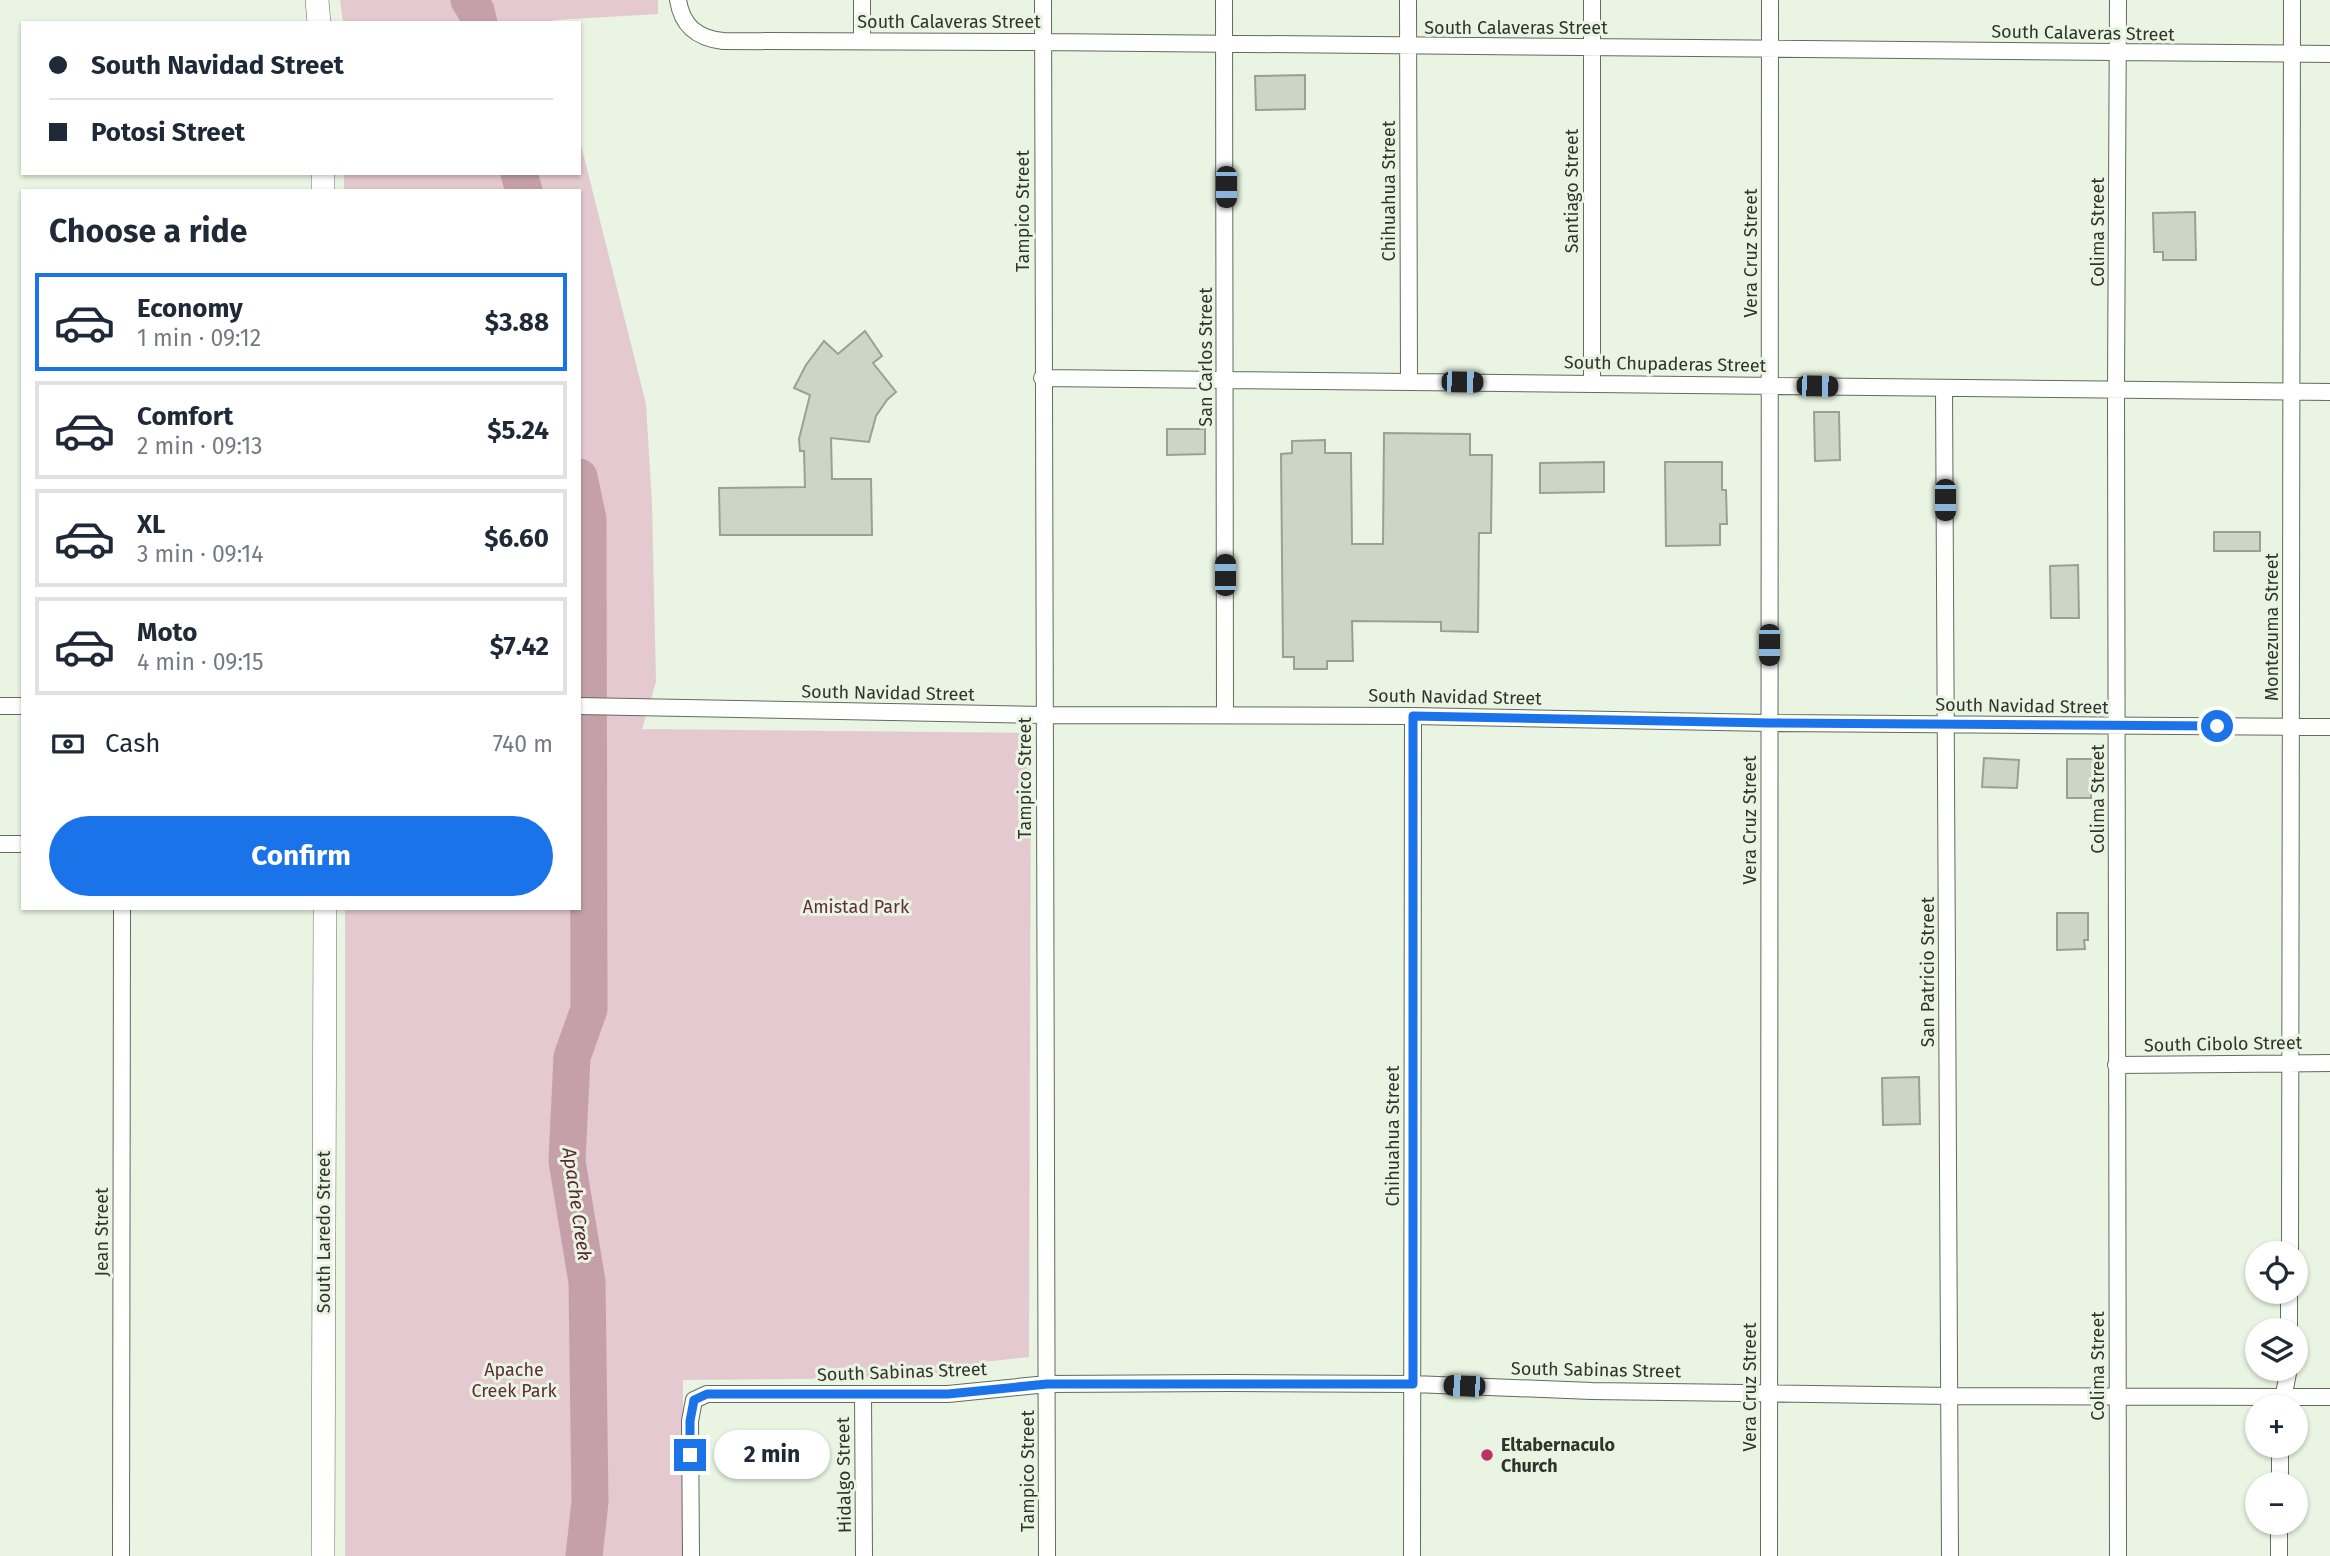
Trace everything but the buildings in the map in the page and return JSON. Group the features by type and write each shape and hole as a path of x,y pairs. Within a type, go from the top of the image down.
{"main road":[{"path":"317,0 319,21"},
{"name":"South Laredo Street","path":"323,1556 325,910"}],"street":[{"name":"South Calaveras Street","path":"678,0 684,23 702,37 763,43 1224,43 2330,54"},
{"path":"862,0 862,41"},
{"name":"Tampico Street","path":"1043,0 1047,1556"},
{"name":"San Carlos Street","path":"1224,0 1225,715"},
{"name":"Chihuahua Street","path":"1408,0 1409,381"},
{"name":"Santiago Street","path":"1592,0 1592,383"},
{"name":"Vera Cruz Street","path":"1769,1556 1770,0"},
{"name":"Colima Street","path":"2118,0 2118,1556"},
{"name":"Montezuma Street","path":"2290,1241 2292,0"},
{"name":"South Chupaderas Street","path":"1042,378 2330,392"},
{"name":"San Patricio Street","path":"1944,388 1950,1556"},
{"path":"0,706 21,706"},
{"name":"South Navidad Street","path":"581,706 1044,715 1413,716 1769,723 2330,727"},
{"name":"Chihuahua Street","path":"1412,1556 1413,716"},
{"path":"0,844 21,844"},
{"name":"Jean Street","path":"121,1556 122,910"},
{"name":"South Cibolo Street","path":"2116,1065 2330,1063"},
{"name":"South Sabinas Street","path":"691,1556 690,1421 694,1400 707,1394 948,1394 1047,1384 1413,1384 1591,1391 2245,1401"},
{"name":"Hidalgo Street","path":"863,1394 864,1556"},
{"name":"South Sabinas Street","path":"2308,1399 2330,1397"},
{"path":"2279,1535 2279,1556"}],"green space":[{"path":"340,0 658,0 658,14 553,21 343,21"},
{"path":"581,145 646,404 652,504 656,682 642,729 1031,733 1029,1357 982,1362 922,1378 683,1380 683,1556 345,1556 345,910 581,910 581,189 344,189 344,175 581,175"}],"waterway":[{"name":"Apache Creek","path":"469,0 478,21"},
{"name":"Apache Creek","path":"520,175 523,189"},
{"name":"Apache Creek","path":"581,486 588,519 589,1009 572,1057 567,1161 587,1282 590,1502 584,1556"}],"place":[{"name":"Eltabernaculo Church","path":"1487,1455"}],"route":[{"path":"690,1455 690,1421 694,1400 707,1394 948,1394 1047,1384 1413,1384 1413,716 1769,723 2217,726"}],"park label":[{"name":"Amistad Park","path":"856,907"},
{"name":"Apache Creek Park","path":"514,1380"}]}
